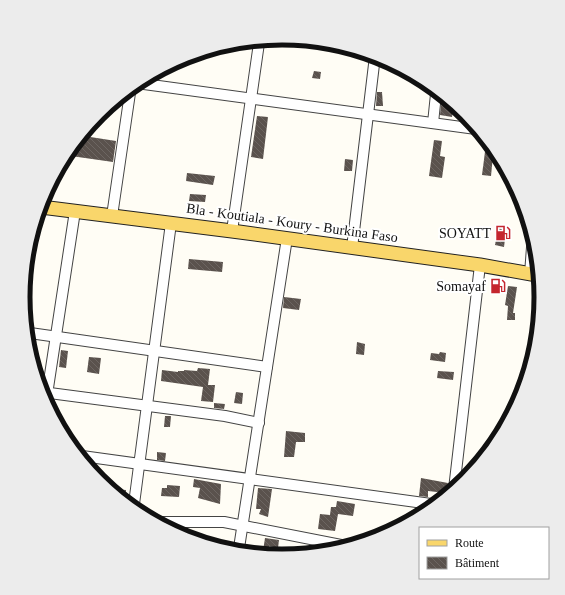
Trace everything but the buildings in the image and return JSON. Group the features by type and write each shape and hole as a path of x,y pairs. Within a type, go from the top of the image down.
{"main road":[{"name":"Bla - Koutiala - Koury - Burkina Faso","path":"46,208 232,230 534,274"}],"street":[{"path":"232,230 258,46"},
{"path":"352,248 374,62"},
{"path":"148,84 469,128"},
{"path":"112,216 129,97"},
{"path":"433,123 436,97"},
{"path":"46,387 75,211"},
{"path":"134,502 171,223"},
{"path":"239,546 287,238"},
{"path":"455,482 480,265"},
{"path":"33,333 267,367"},
{"path":"50,396 225,416 259,423"},
{"path":"87,457 428,504"},
{"path":"167,522 224,522 336,544"}],"place":[{"name":"SOYATT","path":"503,233"},
{"name":"Somayaf","path":"498,286"}]}
